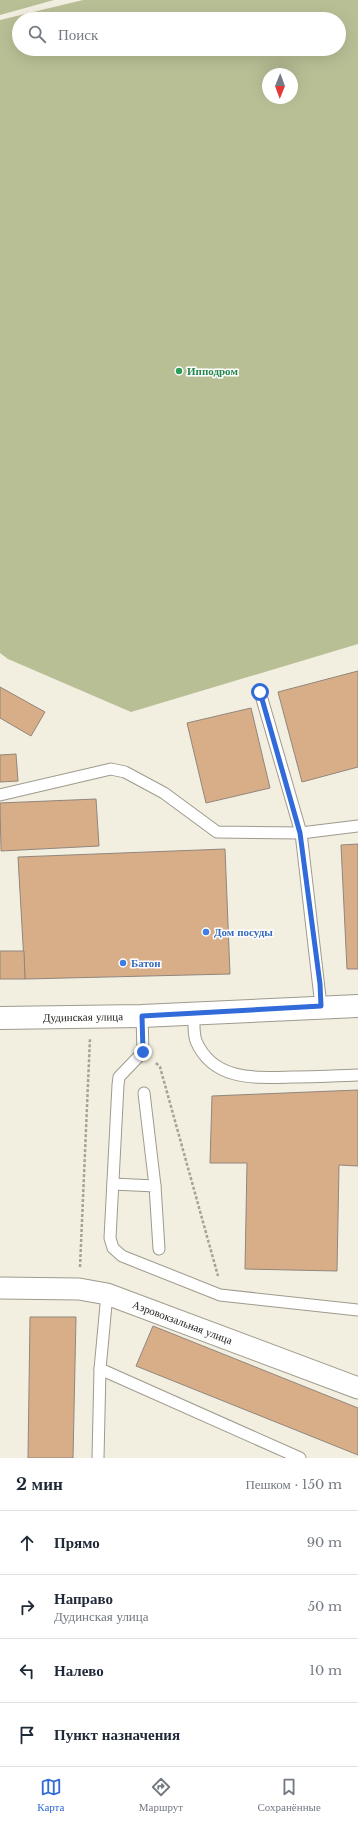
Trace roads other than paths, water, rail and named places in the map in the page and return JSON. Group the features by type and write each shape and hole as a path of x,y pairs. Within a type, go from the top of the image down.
{"street":[{"name":"Дудинская улица","path":"0,1018 142,1016 321,1006 358,1006"},
{"name":"Аэровокзальная улица","path":"0,1288 79,1289 107,1294 358,1388"}],"lane":[{"path":"260,692 300,833 320,984 321,1006"},
{"path":"0,796 111,769 125,772 164,793 217,832 300,833 358,826"},
{"path":"194,1013 196,1040 204,1052 217,1067 236,1075 255,1078 358,1075"},
{"path":"142,1016 143,1052 120,1077 118,1085 110,1238 113,1248 122,1256 220,1295 358,1310"},
{"path":"144,1093 155,1186 159,1249"},
{"path":"113,1184 155,1186"},
{"path":"98,1458 100,1369 107,1294"},
{"path":"100,1369 300,1458"}],"place":[{"name":"Ипподром","path":"179,371"},
{"name":"Дом посуды","path":"206,932"},
{"name":"Батон","path":"123,963"}]}
